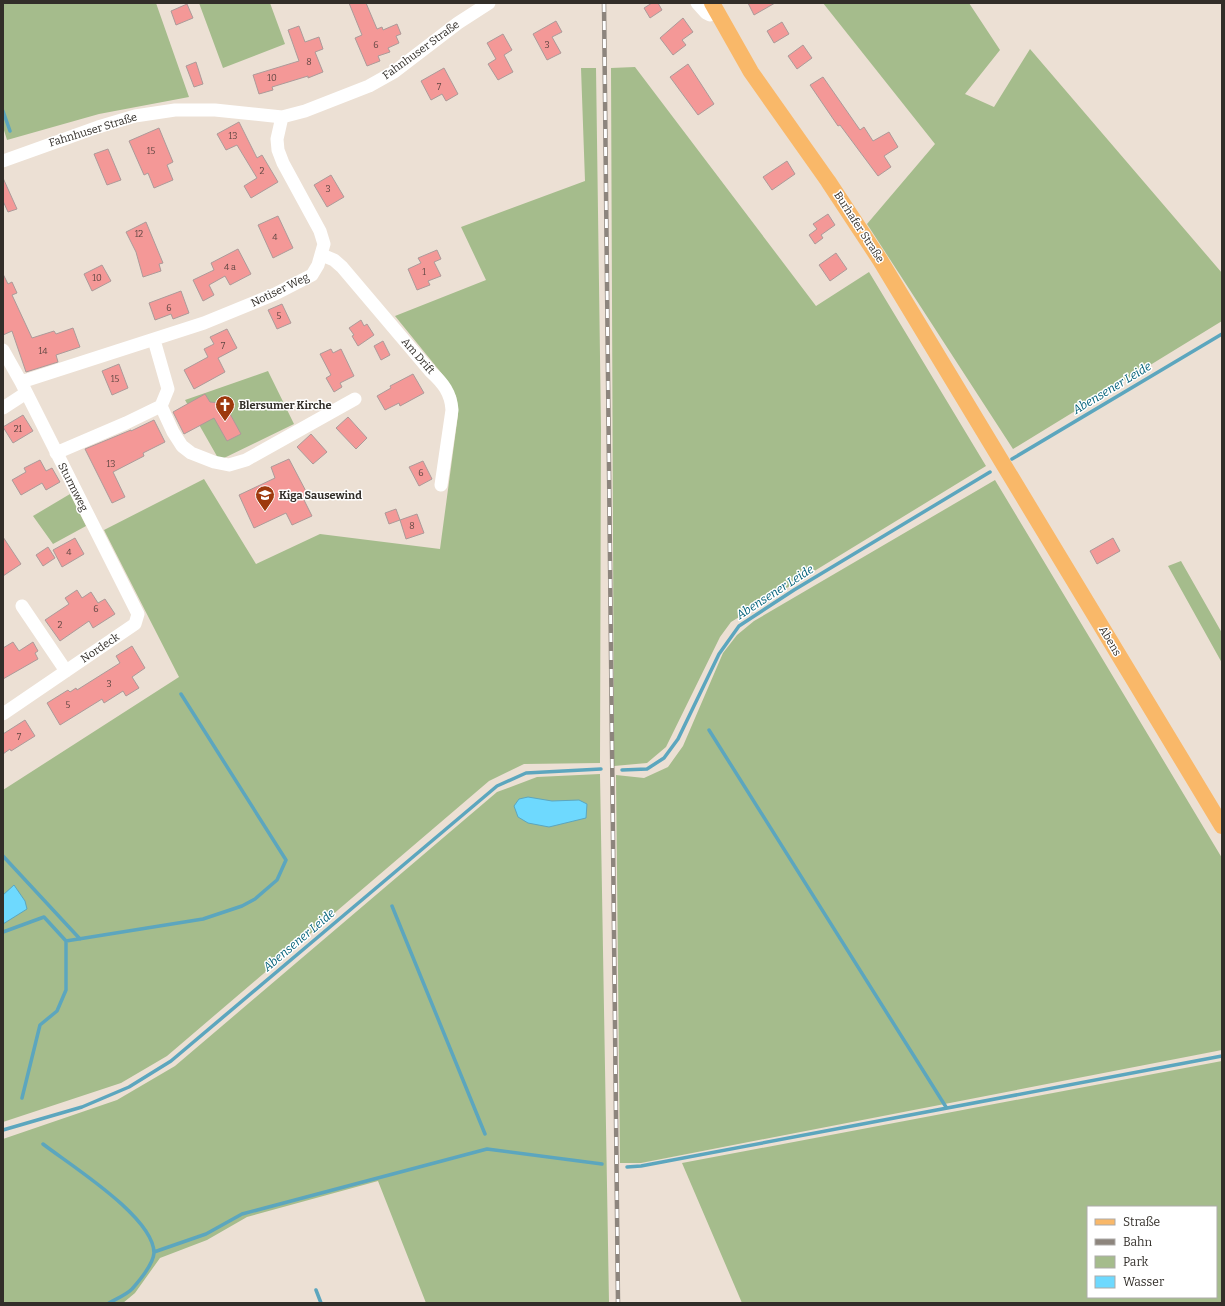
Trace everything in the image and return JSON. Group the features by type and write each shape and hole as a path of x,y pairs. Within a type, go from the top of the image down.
{"main road":[{"name":"Burhafer Straße","path":"714,7 751,72 820,168 880,260 999,456"},
{"name":"Abens","path":"999,456 1222,826"}],"street":[{"name":"Fahnhuser Straße","path":"3,161 91,129 135,116 175,110 215,110 282,117 305,111 370,86 394,72 458,23 489,3"},
{"path":"697,3 706,14 710,15 714,7"},
{"name":"Notiser Weg","path":"3,408 23,387 204,323 298,283 312,275 322,255 324,244 320,231 283,163 278,150 278,139 282,117"},
{"name":"Am Drift","path":"322,255 334,260 342,267 426,366 441,381 451,398 452,410 441,485"},
{"path":"56,453 126,423 161,406 168,389 154,340"},
{"name":"Sturmweg","path":"3,350 136,609 138,614 135,624"},
{"path":"161,406 173,432 182,446 199,457 229,465 246,460 355,399"},
{"path":"22,606 66,672"},
{"name":"Nordeck","path":"3,714 135,624"}],"green space":[{"path":"3,3 156,3 189,97 99,114 7,140 3,127"},
{"path":"199,3 270,3 285,44 223,68"},
{"path":"823,3 969,3 1000,50 965,94 994,107 1030,49 1222,273 1222,321 1013,449 867,224 935,144"},
{"path":"635,67 816,306 869,272 986,466 731,622 720,637 666,747 647,763 614,766 611,68"},
{"path":"581,68 596,68 601,428 600,763 524,764 489,781 167,1056 121,1083 3,1122 3,790 179,677 104,530 204,479 256,564 320,534 440,549 458,415 456,396 443,375 395,316 486,280 461,227 585,181"},
{"path":"268,371 294,424 222,459 218,458 185,400"},
{"path":"995,480 1222,858 1222,1050 641,1163 620,1163 616,775 644,778 668,767 683,746 723,653 737,635 754,621"},
{"path":"70,494 86,526 53,544 33,516"},
{"path":"1181,561 1222,633 1222,663 1168,566"},
{"path":"600,774 609,1303 426,1303 378,1181 247,1217 207,1240 160,1258 135,1293 123,1303 3,1303 3,1139 117,1100 175,1066 497,792 537,777"},
{"path":"1222,1061 1222,1303 742,1303 682,1163"}],"water":[{"path":"528,797 552,801 579,800 587,804 586,818 549,827 528,823 518,817 514,806 519,799"},
{"path":"14,885 25,901 27,909 3,924 3,895"}],"building":[{"path":"349,3 366,3 377,29 382,27 383,30 397,24 401,34 396,36 399,43 388,48 390,52 378,56 380,61 367,66 355,38 362,35"},
{"path":"652,3 658,3 662,10 650,18 644,8"},
{"path":"748,3 775,3 754,15"},
{"path":"187,4 193,18 176,25 171,11"},
{"path":"683,18 693,32 682,40 686,45 673,55 660,38"},
{"path":"556,21 562,32 552,37 561,53 547,60 533,34"},
{"path":"782,22 789,34 774,43 767,31"},
{"path":"299,26 305,42 319,37 323,49 315,52 323,72 308,78 308,76 272,87 273,90 259,94 253,75 299,61 288,30"},
{"path":"503,34 512,50 504,55 513,72 498,80 488,64 496,59 487,43"},
{"path":"803,45 812,58 797,69 788,56"},
{"path":"196,62 203,84 194,87 186,66"},
{"path":"688,64 714,104 698,115 670,77"},
{"path":"444,68 458,94 446,101 442,94 431,100 421,81"},
{"path":"823,77 860,130 864,127 873,141 889,132 898,147 884,156 891,167 878,176 840,125 838,126 810,85"},
{"path":"239,122 257,158 262,155 278,182 251,198 244,186 257,178 237,145 226,150 217,134"},
{"path":"159,128 173,162 167,165 173,180 154,188 148,173 144,175 129,141"},
{"path":"108,149 121,180 107,185 94,154"},
{"path":"787,161 795,174 772,190 763,177"},
{"path":"331,175 344,197 327,207 314,185"},
{"path":"3,178 17,209 8,212 3,201"},
{"path":"828,214 835,225 821,235 823,238 815,244 809,235 817,229 813,224"},
{"path":"278,216 293,248 273,258 258,225"},
{"path":"146,222 163,263 159,264 161,271 143,277 136,252 126,232"},
{"path":"238,249 251,274 230,285 225,276 209,285 214,295 203,301 193,280 214,270 211,263"},
{"path":"437,250 441,259 434,262 441,276 428,281 430,285 417,290 408,269 421,263 418,258"},
{"path":"836,253 847,269 830,281 819,265"},
{"path":"102,265 111,281 92,291 84,274"},
{"path":"3,274 8,284 12,282 17,293 12,295 32,338 54,331 56,334 73,328 80,347 56,355 58,362 26,372 12,331 3,335"},
{"path":"181,291 189,313 173,319 171,314 155,320 149,303"},
{"path":"282,304 291,323 277,329 268,310"},
{"path":"361,320 364,326 367,324 374,335 358,346 352,336 354,335 349,328"},
{"path":"227,329 237,348 218,358 225,372 194,389 184,370 208,357 204,349 214,344 210,337"},
{"path":"383,341 390,355 381,360 374,346"},
{"path":"331,349 333,353 341,349 354,376 340,383 342,387 334,392 326,378 331,375 320,354"},
{"path":"119,364 128,388 112,395 102,371"},
{"path":"413,374 424,393 400,406 399,403 385,410 377,396 391,388 390,386"},
{"path":"205,394 210,402 220,403 223,401 241,434 227,441 214,418 184,434 173,412"},
{"path":"23,415 33,431 13,443 3,427"},
{"path":"348,417 367,438 356,449 336,428"},
{"path":"154,420 165,442 143,453 144,456 113,472 125,497 112,503 85,449 131,431"},
{"path":"311,434 327,452 313,464 297,447"},
{"path":"289,459 309,497 304,500 312,516 292,525 286,513 254,528 239,495 275,478 271,467"},
{"path":"40,460 46,471 52,468 60,482 46,490 42,483 21,495 12,480 26,472 24,468"},
{"path":"423,461 432,479 419,486 409,467"},
{"path":"396,509 400,520 389,524 385,513"},
{"path":"417,514 424,533 406,539 400,520"},
{"path":"3,537 21,564 3,576"},
{"path":"75,538 84,554 62,567 53,550"},
{"path":"1113,538 1120,551 1097,564 1090,551"},
{"path":"48,547 55,558 43,566 36,555"},
{"path":"77,590 82,598 91,592 98,603 105,599 115,614 93,628 89,621 60,641 45,620 69,604 65,598"},
{"path":"13,642 19,651 33,642 38,651 35,653 38,659 3,679 3,648"},
{"path":"132,646 145,668 132,677 139,688 126,696 123,691 104,703 102,699 60,725 47,703 68,690 70,692 76,688 77,690 120,663 116,656"},
{"path":"25,720 35,736 11,751 10,749 3,754 3,734"}],"waterway":[{"path":"3,111 10,131"},
{"name":"Abensener Leide","path":"1012,459 1222,334"},
{"name":"Abensener Leide","path":"622,770 647,769 664,758 678,739 719,654 739,626 794,590 990,472"},
{"path":"66,941 203,919 242,906 255,899 277,880 286,860 181,694"},
{"path":"709,730 946,1107"},
{"name":"Abensener Leide","path":"3,1130 82,1107 129,1087 171,1061 497,786 526,773 601,769"},
{"path":"3,856 80,939"},
{"path":"392,906 485,1134"},
{"path":"3,932 44,917 66,941 66,990 57,1011 40,1025 22,1098"},
{"path":"627,1167 641,1166 1222,1056"},
{"path":"43,1144 90,1178 126,1208 140,1224 150,1239 154,1253 146,1272 130,1291 109,1303"},
{"path":"154,1252 206,1234 242,1214 487,1149 602,1164"},
{"path":"316,1290 321,1303"}],"railway":[{"path":"604,3 618,1303"}],"place":[{"name":"Blersumer Kirche","path":"225,422"},
{"name":"Kiga Sausewind","path":"265,512"}]}
